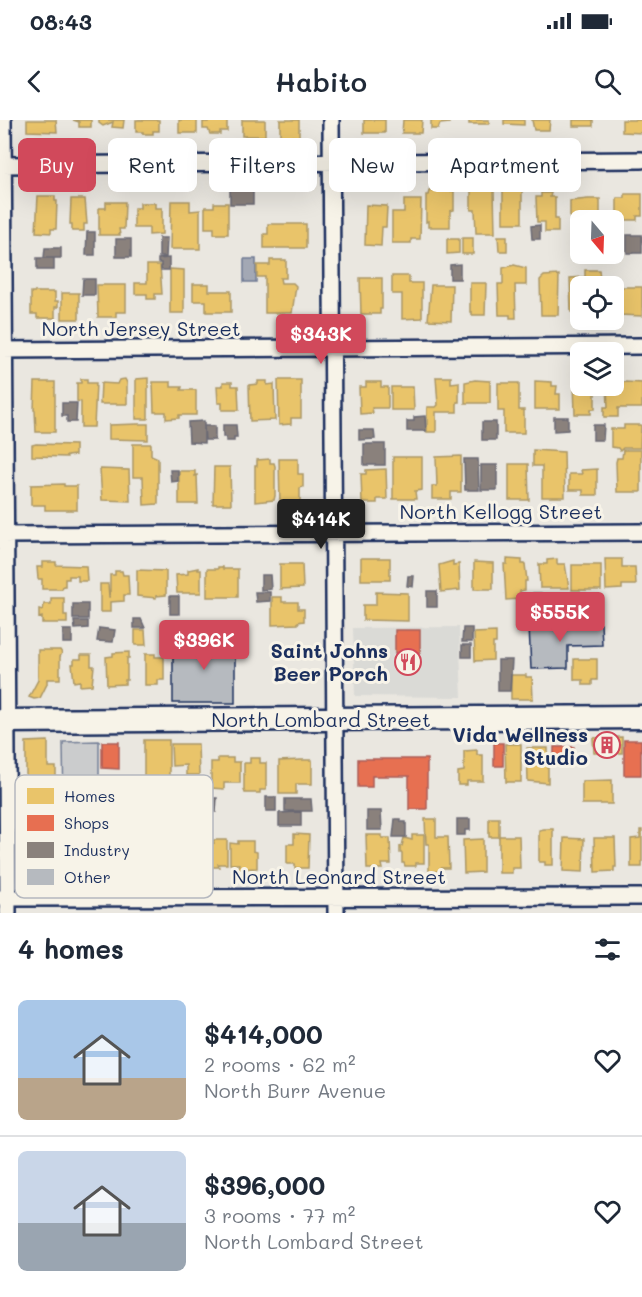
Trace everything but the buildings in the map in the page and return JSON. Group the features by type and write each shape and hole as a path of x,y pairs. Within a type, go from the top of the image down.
{"main road":[{"name":"North Lombard Street","path":"3,721 642,717"}],"street":[{"path":"3,120 5,903"},
{"path":"331,120 331,138"},
{"path":"416,161 642,160"},
{"path":"2,165 329,162"},
{"path":"332,192 336,913"},
{"name":"North Jersey Street","path":"2,350 642,346"},
{"name":"North Kellogg Street","path":"3,535 642,532"},
{"name":"North Leonard Street","path":"5,903 335,897 642,897"}],"shaded area":[{"path":"244,259 256,259 256,282 244,282"},
{"name":"Saint Johns Beer Porch","path":"459,627 462,697 355,696 353,628"},
{"path":"99,741 99,775 63,775 63,742"}],"place":[{"name":"Saint Johns Beer Porch","path":"408,662"},
{"name":"Vida Wellness Studio","path":"607,745"}]}
